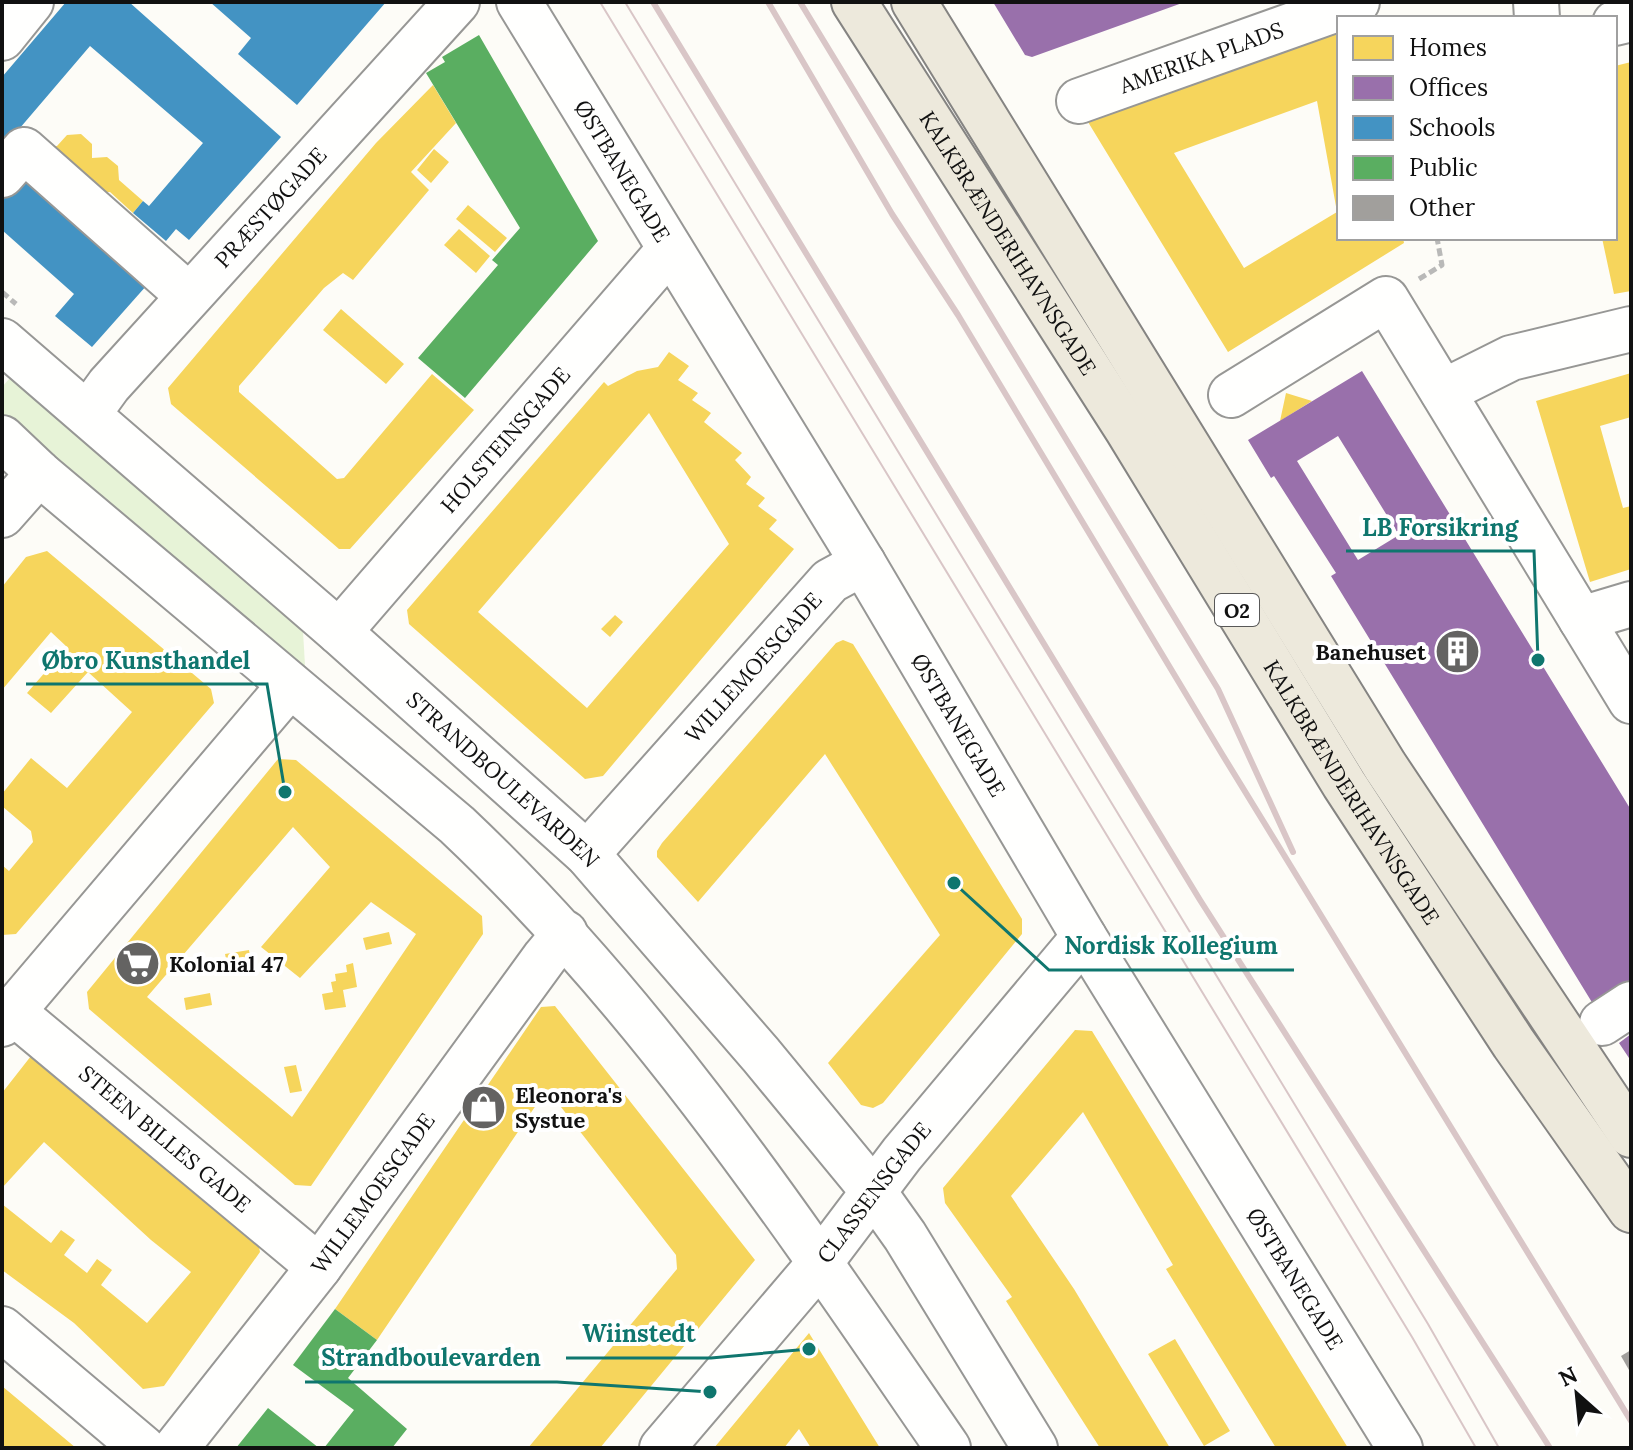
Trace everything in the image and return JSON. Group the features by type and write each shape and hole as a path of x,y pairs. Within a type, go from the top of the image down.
{"main road":[{"name":"KALKBRÆNDERIHAVNSGADE","path":"854,2 1127,429 1344,784 1514,1044 1631,1210"},
{"name":"KALKBRÆNDERIHAVNSGADE","path":"914,2 1385,766 1631,1135"}],"street":[{"path":"2,38 31,2"},
{"name":"PRÆSTØGADE","path":"88,414 109,385 457,2"},
{"name":"ØSTBANEGADE","path":"519,2 863,563 1084,937 1400,1448"},
{"name":"AMERIKA PLADS","path":"1079,101 1335,5"},
{"path":"2,175 24,150 189,296"},
{"name":"HOLSTEINSGADE","path":"339,632 670,249"},
{"path":"1231,395 1386,299 1631,701"},
{"path":"1443,392 1511,358 1631,329"},
{"name":"STRANDBOULEVARDEN","path":"2,341 339,632 587,854 761,1055 873,1191 905,1236 1035,1448"},
{"path":"2,438 39,473 457,825 565,933 707,1104 948,1448"},
{"path":"2,515 39,473"},
{"name":"WILLEMOESGADE","path":"587,854 830,581 863,563"},
{"path":"1581,619 1631,604"},
{"path":"7,1018 290,685"},
{"name":"WILLEMOESGADE","path":"176,1448 319,1267 565,933"},
{"name":"CLASSENSGADE","path":"662,1448 819,1264 873,1191 1084,937"},
{"name":"STEEN BILLES GADE","path":"7,1018 319,1267"},
{"path":"2,1329 143,1448"}],"path":[{"path":"1437,240 1442,265"}],"green space":[{"path":"18,369 302,615 305,665 296,675 2,420 2,387"}],"building: Homes":[{"path":"1337,33 1337,212 1337,240 1403,240 1404,243 1228,352 1088,122","holes":["1317,101 1337,212 1244,268 1174,153"]},
{"path":"1631,62 1631,291 1614,294 1602,240 1617,240 1617,66"},
{"path":"433,85 456,123 411,172 429,190 353,280 343,273 324,288 239,386 239,392 337,479 344,478 432,374 474,410 350,549 339,549 171,404 168,388 376,143"},
{"path":"81,134 92,144 92,158 107,157 118,166 119,180 143,201 133,213 110,192 96,193 43,147 57,146 67,135"},
{"path":"434,149 449,162 431,183 417,170"},
{"path":"468,205 507,238 495,252 456,219"},
{"path":"459,229 490,256 476,273 444,245"},
{"path":"341,309 404,364 386,384 323,330"},
{"path":"669,352 689,366 678,380 698,393 692,400 711,413 704,422 742,453 735,460 751,477 746,484 765,498 758,506 777,520 769,529 794,549 603,776 585,779 409,624 407,610 604,382 608,386 637,371 658,367","holes":["649,413 729,544 587,708 478,612"]},
{"path":"1631,373 1631,417 1600,426 1623,508 1631,506 1631,569 1590,582 1536,401"},
{"path":"1286,393 1312,401 1280,421"},
{"path":"47,551 211,689 214,703 16,934 2,935 2,865 9,871 33,842 31,831 2,806 2,794 31,758 67,788 132,712 88,672 51,713 27,693 67,647 51,632 2,690 2,587 26,557"},
{"path":"615,615 623,622 610,637 601,629"},
{"path":"843,640 853,644 1022,919 1022,934 883,1103 873,1108 861,1105 828,1063 940,935 825,754 698,902 657,857 662,843 836,643"},
{"path":"278,759 296,760 482,916 483,934 311,1186 295,1185 89,1009 87,992","holes":["293,827 330,867 261,947 300,978 371,902 416,934 292,1117 147,997"]},
{"path":"389,932 392,944 366,950 363,938"},
{"path":"249,950 252,969 229,973 225,954"},
{"path":"353,963 357,987 343,990 346,1007 325,1010 322,994 333,992 331,982 336,981 335,974 347,972 346,965"},
{"path":"210,993 212,1005 186,1010 184,998"},
{"path":"555,1006 755,1260 600,1448 528,1448 677,1269 676,1255 547,1089 377,1340 335,1309 541,1007"},
{"path":"1075,1030 1092,1031 1348,1448 1276,1448 1166,1269 1173,1265 1083,1112 1011,1196 1074,1289 1170,1448 1100,1448 1006,1301 1012,1297 945,1203 943,1188"},
{"path":"31,1056 42,1057 258,1242 260,1252 164,1386 143,1389 74,1323 2,1270 2,1204 51,1243 61,1230 75,1240 64,1255 87,1273 97,1259 112,1270 101,1285 147,1323 191,1272 151,1240 44,1142 2,1188 2,1093"},
{"path":"296,1065 302,1091 290,1093 284,1067"},
{"path":"809,1333 880,1448 811,1448 799,1429 784,1448 714,1448"},
{"path":"1175,1339 1230,1431 1204,1446 1148,1354"},
{"path":"2,1386 76,1448 2,1448"}],"building: Offices":[{"path":"993,2 1185,2 1032,57 1025,55"},
{"name":"Banehuset","path":"1362,371 1631,810 1631,981 1593,1004 1331,576 1336,573 1248,440","holes":["1338,436 1399,535 1358,560 1297,461"]},
{"path":"1631,1034 1631,1061 1619,1043"}],"building: Schools":[{"path":"66,2 129,2 281,137 189,240 176,229 166,241 133,213 143,201 149,206 203,143 90,46 2,149 2,77"},
{"path":"210,2 386,2 297,105 238,54 251,38"},
{"path":"19,171 147,285 92,347 55,316 74,294 2,230 2,191"}],"building: Public":[{"path":"479,35 598,241 465,398 418,358 498,265 492,260 520,228 426,73 445,62 442,57"},
{"path":"335,1309 377,1340 348,1378 407,1429 392,1448 324,1448 354,1410 293,1365"},
{"path":"268,1408 319,1448 236,1448"}],"building: Other":[{"path":"1631,1350 1631,1369 1629,1370 1621,1356"}],"tram line":[{"path":"600,2 1412,1337 1476,1448"},
{"path":"625,2 1428,1324 1499,1448"}],"railway":[{"path":"653,2 1200,900 1550,1448"},
{"path":"768,2 892,214 958,315 1222,754 1631,1421"},
{"path":"800,2 1218,689 1293,852"}],"place":[{"name":"Banehuset","path":"1457,652"},
{"name":"LB Forsikring","path":"1538,660"},
{"name":"Øbro Kunsthandel","path":"285,792"},
{"name":"Nordisk Kollegium","path":"954,883"},
{"name":"Kolonial 47","path":"138,964"},
{"name":"Eleonora's Systue","path":"484,1108"},
{"name":"Wiinstedt","path":"809,1349"},
{"name":"Strandboulevarden","path":"710,1392"}]}
